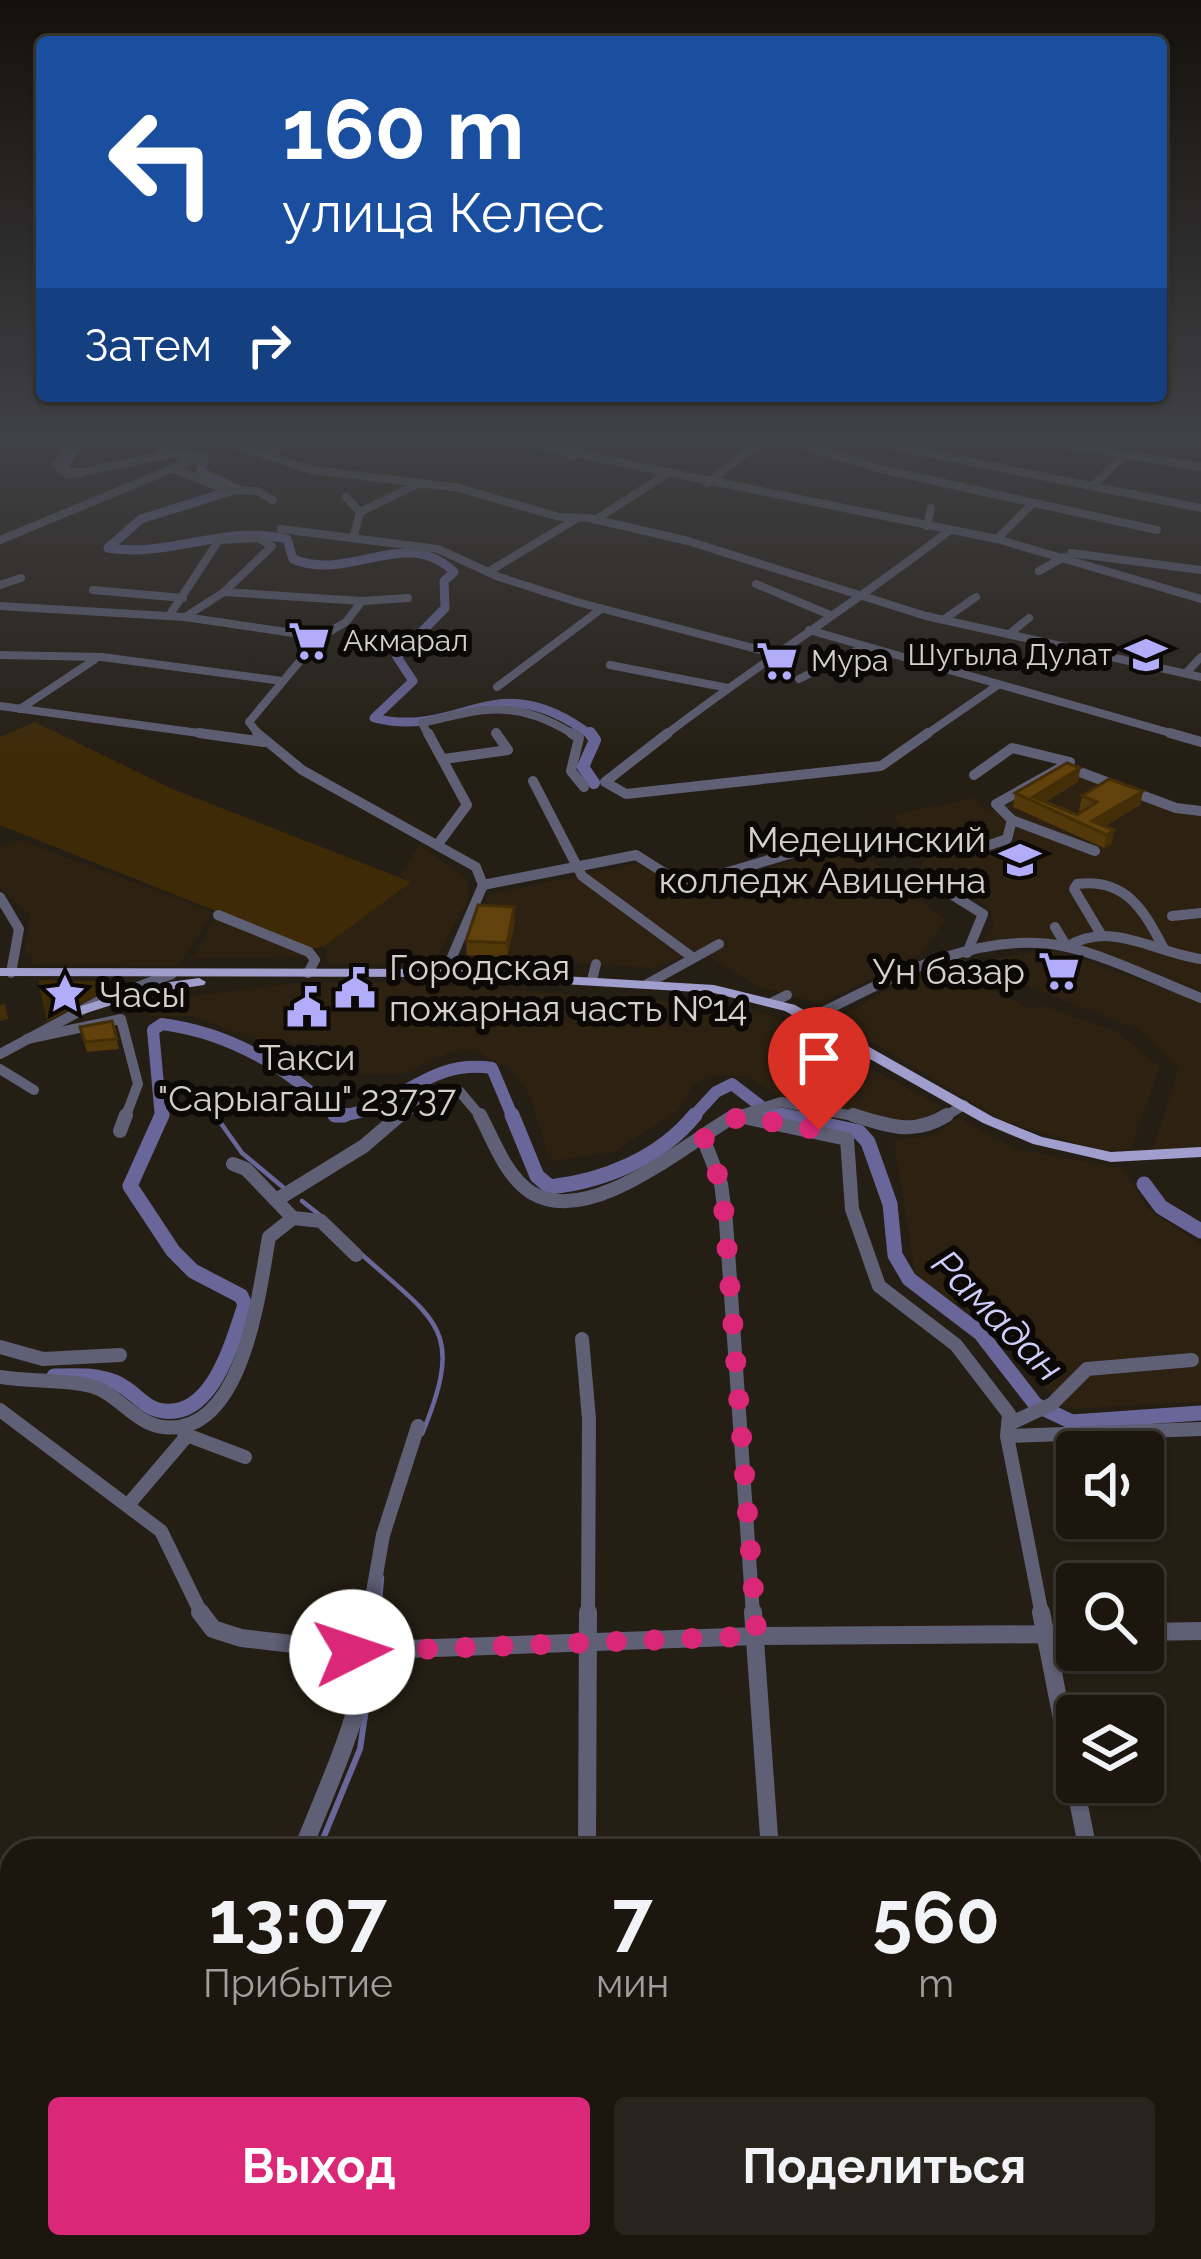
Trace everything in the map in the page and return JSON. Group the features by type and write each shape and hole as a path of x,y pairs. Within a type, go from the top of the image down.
{"main road":[{"path":"5,972 594,972 647,984 780,999 1007,1130 1070,1150 1132,1158 1201,1152"},
{"path":"88,974 106,984 97,1002"},
{"path":"80,1011 148,989 246,974"}],"street":[{"path":"169,616 215,546"},
{"path":"185,617 224,592 272,546"},
{"path":"423,546 601,608 772,653"},
{"path":"488,572 530,546"},
{"path":"705,546 944,620 1201,677"},
{"path":"928,546 863,596 772,653 605,782 611,790 626,794 880,766 998,685"},
{"path":"1025,546 1201,598"},
{"path":"1046,552 1201,570"},
{"path":"1039,571 1064,557"},
{"path":"0,585 21,578"},
{"path":"756,584 830,615"},
{"path":"93,590 183,598"},
{"path":"224,592 362,601 408,598"},
{"path":"944,620 976,597"},
{"path":"362,601 346,622 320,637 249,722 264,742 351,801 469,860 483,885"},
{"path":"0,606 185,617 320,637"},
{"path":"497,687 502,678 601,608"},
{"path":"1010,634 1028,618"},
{"path":"809,630 1201,742"},
{"path":"799,680 864,646"},
{"path":"0,655 95,659 282,680"},
{"path":"1186,674 1201,657"},
{"path":"20,709 95,659"},
{"path":"610,664 728,688"},
{"path":"438,844 467,805 422,723 513,705 579,738 571,771 584,787"},
{"path":"0,706 264,742"},
{"path":"456,715 469,730"},
{"path":"443,759 508,751 496,733"},
{"path":"974,775 1012,748 1082,766 1201,811"},
{"path":"1095,850 1012,820 996,804 1064,766 1176,808 1201,811"},
{"path":"533,782 580,866 581,876 692,956"},
{"path":"975,850 1007,839 1012,820"},
{"path":"483,885 642,856 671,877 694,882 820,845 881,840"},
{"path":"1102,936 1074,889 1077,884 1093,881 1122,887 1133,896 1164,949"},
{"path":"445,973 483,885"},
{"path":"946,891 983,914 967,953"},
{"path":"0,897 20,929 5,972"},
{"path":"1172,916 1201,913"},
{"path":"218,915 309,952 315,960 308,974"},
{"path":"1055,927 1078,955 1201,998"},
{"path":"811,1018 939,957 1038,943 1067,947 1080,938 1102,936 1201,959"},
{"path":"647,984 719,944"},
{"path":"0,1054 97,1002 172,974"},
{"path":"27,1039 121,1019 138,1084 120,1131"},
{"path":"0,1069 34,1090"},
{"path":"278,1199 447,1089 467,1095 512,1178 545,1199 611,1192 753,1110 803,1106 909,1130 950,1120 964,1106"},
{"path":"753,1110 848,1139 852,1209 879,1286 956,1345 997,1392 1086,1839"},
{"path":"704,1138 721,1184 725,1222 769,1839"},
{"path":"233,1164 278,1199 293,1218"},
{"path":"128,1504 235,1376 258,1312 268,1237 293,1218 321,1221 356,1255"},
{"path":"582,1340 590,1419 587,1839"},
{"path":"0,1347 24,1358 120,1355"},
{"path":"1008,1430 1052,1404 1088,1369 1192,1360"},
{"path":"0,1377 97,1387 146,1421 245,1457"},
{"path":"0,1410 161,1531 213,1629 241,1638 357,1651 757,1636 1056,1635"},
{"path":"307,1839 348,1735 366,1672 357,1651 383,1535 418,1426"},
{"path":"1008,1430 1201,1429"},
{"path":"1164,1632 1201,1631"}],"shaded area":[{"path":"35,722 170,788 411,882 325,946 311,949 0,825 0,737"},
{"path":"1070,766 1201,815 1201,991 1068,940 983,945 994,921 988,907 920,868 929,851 938,847 924,833 901,827 894,815 973,798 988,812 998,810"},
{"path":"19,840 213,912 178,966 31,964 34,958 24,954 30,915 0,887 0,848"},
{"path":"419,845 467,879 469,897 433,964 328,964 325,946 410,882 401,875"},
{"path":"854,845 945,920 922,953 820,1004 759,987 698,950 656,968 464,956 487,895 643,862 685,891"},
{"path":"215,918 311,957 194,958"},
{"path":"1053,949 1201,1002 1201,1147 1152,1151 1179,1068 1140,1030 968,963"},
{"path":"938,962 1030,1009 1042,1006 1116,1031 1160,1067 1130,1150 1104,1151 1004,1121 834,1020"},
{"path":"38,980 93,981 100,983 102,993 47,1022"},
{"path":"397,982 744,1007 782,1020 942,1107 924,1120 894,1119 781,1097 746,1076 716,1075 694,1084 677,1112 613,1152 550,1161 530,1095 512,1070 475,1050 450,1052 402,1074 337,1074 339,1047 256,1039 192,1016 150,1016 150,1001 299,983"},
{"path":"958,1118 1018,1149 1125,1169 1146,1207 1201,1245 1201,1402 1067,1409 964,1307 916,1280 894,1140 931,1136"}],"building":[{"path":"1067,763 1080,768 1033,797 1077,815 1097,802 1082,796 1109,779 1143,791 1092,821 1114,830 1107,835 1015,793"},
{"path":"478,905 514,907 507,943 466,941"},
{"path":"112,1021 117,1039 85,1042 80,1027"}],"waterway":[{"path":"110,546 169,546"},
{"path":"289,546 293,559 314,565 416,554 436,559 454,572 444,581 445,608 397,657 413,681 374,718 432,720 504,704 530,705 592,736"},
{"path":"590,733 595,740 583,767 594,783"},
{"name":"Рамадан","path":"161,1117 153,1030 162,1024 211,1035 256,1055 298,1082 336,1116 342,1115"},
{"name":"Рамадан","path":"342,1115 468,1067 492,1068 513,1118"},
{"name":"Рамадан","path":"692,1118 716,1092 732,1084 771,1114 784,1116"},
{"path":"208,1105 242,1153 284,1188"},
{"name":"Рамадан","path":"335,1115 342,1115"},
{"name":"Рамадан","path":"512,1115 537,1176 550,1187 630,1165 665,1144 695,1115"},
{"name":"Рамадан","path":"784,1116 803,1118"},
{"name":"Рамадан","path":"784,1116 859,1132 868,1142 890,1204 895,1255 909,1279 980,1333 1036,1405 1072,1422 1201,1413"},
{"name":"Рамадан","path":"54,1376 110,1380 153,1409 177,1411 206,1392 226,1358 245,1305 241,1296 193,1271 173,1251 130,1186 161,1117"},
{"name":"Рамадан","path":"1144,1184 1161,1207 1201,1231"},
{"path":"302,1201 321,1216"},
{"path":"360,1253 408,1295 436,1330 442,1371 422,1434"},
{"path":"379,1615 382,1577"},
{"path":"377,1643 379,1612"},
{"path":"323,1839 360,1749 367,1702"}],"place":[{"name":"Акмарал","path":"309,641"},
{"name":"Шугыла Дулат","path":"1146,655"},
{"name":"Мура","path":"777,661"},
{"name":"Медецинский колледж Авиценна","path":"1020,860"},
{"name":"Ун базар","path":"1059,971"},
{"name":"Городская пожарная часть №14","path":"355,988"},
{"name":"Часы","path":"65,994"},
{"name":"Такси \"Сарыагаш\" 23737","path":"307,1007"}],"route":[{"path":"352,1652 757,1636 721,1184 704,1138 740,1116 819,1130"}]}
